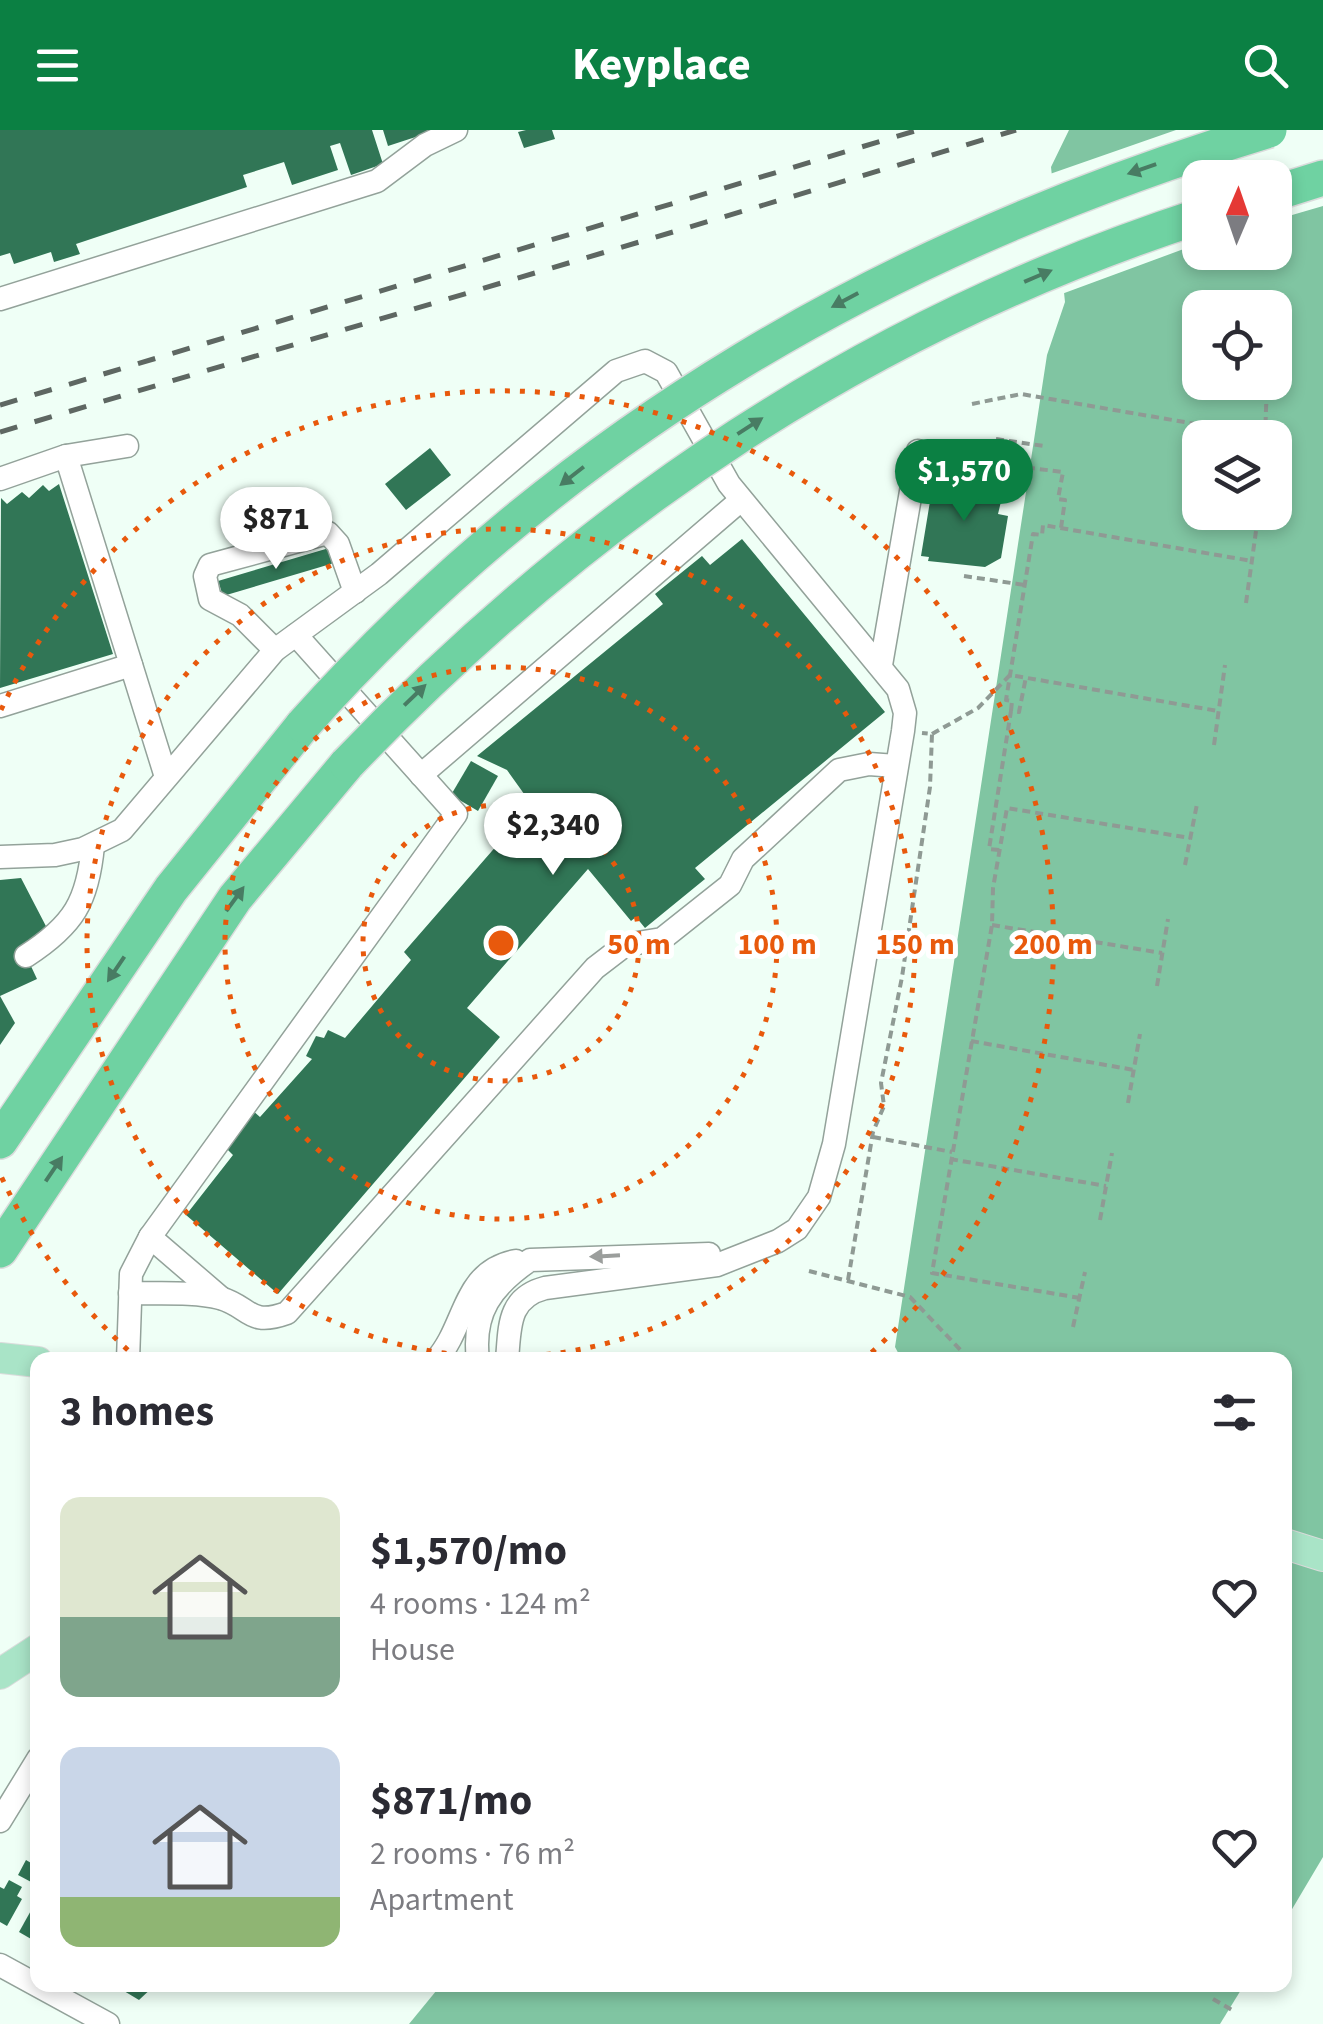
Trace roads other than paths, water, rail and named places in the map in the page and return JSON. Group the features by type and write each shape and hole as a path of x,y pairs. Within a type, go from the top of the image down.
{"highway":[{"path":"0,1141 172,889 303,725 389,634 491,542 607,449 733,363 875,284 1001,224 1134,172 1269,130"},
{"path":"1292,188 1323,178"},
{"path":"0,1250 235,898 347,764 445,666 547,575 651,493 748,427 941,320 1039,275 1182,223"}],"main road":[{"path":"0,1358 30,1361"},
{"path":"1292,1546 1323,1556"},
{"path":"0,1674 30,1654"}],"street":[{"path":"0,300 377,182 425,145 456,130"},
{"path":"0,856 55,855 94,845 122,830 274,650 355,592 616,371 645,361 666,372 740,500 882,666 902,696 903,731 826,1182 797,1229 778,1241 737,1254 716,1266 536,1290 512,1313 508,1352"},
{"path":"0,479 66,456 127,446"},
{"path":"882,666 918,451"},
{"path":"66,456 166,777"},
{"path":"420,774 740,500"},
{"path":"274,650 240,616 210,599 204,576 210,565 328,534 338,544 355,592"},
{"path":"128,1352 130,1274 150,1238 456,814 296,634"},
{"path":"0,706 131,665"},
{"path":"150,1238 221,1298 250,1317 267,1320 287,1313 595,968 625,945 662,939 730,885 743,858 839,770 870,764 896,766"},
{"path":"26,956 53,938 80,905 89,887 94,845"},
{"path":"443,1352 452,1342 465,1300 480,1278 496,1266 530,1260 737,1254"},
{"path":"477,1352 476,1335 484,1302 505,1276 530,1260"},
{"path":"130,1292 221,1298"},
{"path":"0,1822 30,1773"},
{"path":"0,1964 30,1981"},
{"path":"50,1992 108,2024"}],"railway":[{"path":"0,405 918,130"},
{"path":"0,432 1016,130"}]}
